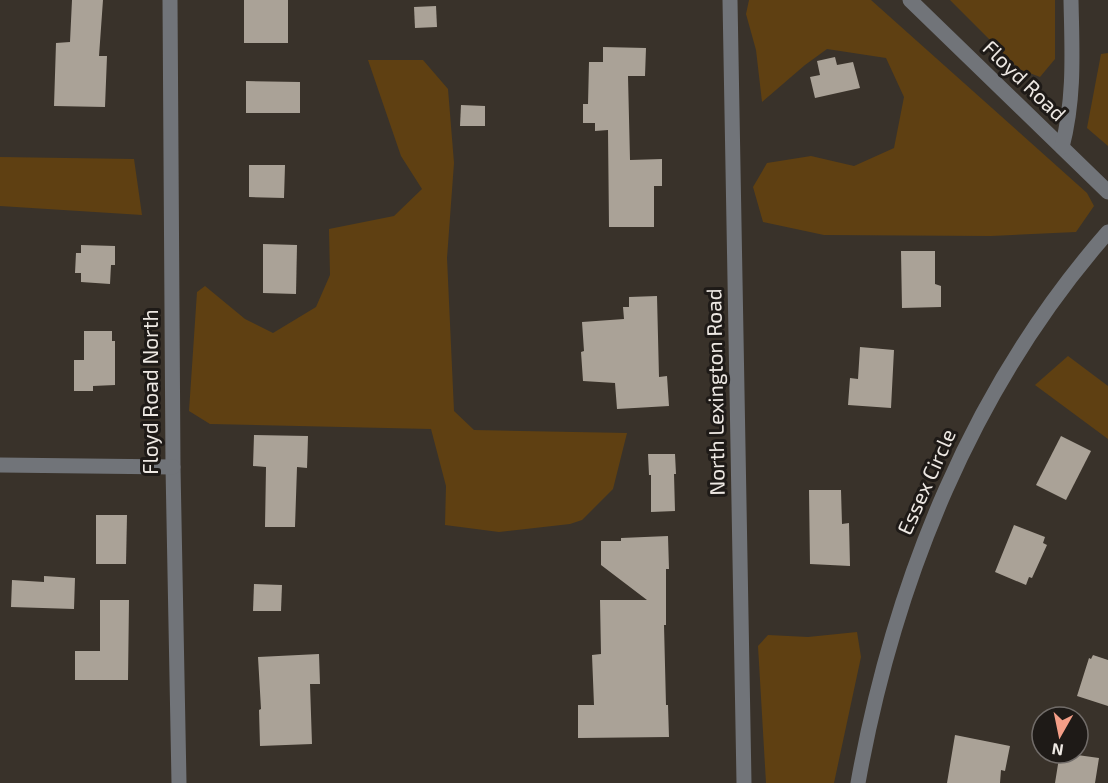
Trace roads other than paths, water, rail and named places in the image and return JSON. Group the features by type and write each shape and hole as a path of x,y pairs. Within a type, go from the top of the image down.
{"street":[{"name":"Floyd Road North","path":"170,0 172,467 179,783"},
{"name":"North Lexington Road","path":"730,0 744,783"},
{"name":"Floyd Road","path":"910,0 1108,192"},
{"path":"1062,147 1069,120 1072,82 1071,0"},
{"name":"Essex Circle","path":"858,783 897,618 915,561 937,509 976,426 1014,356 1072,276 1108,232"},
{"path":"0,465 172,467"}]}
